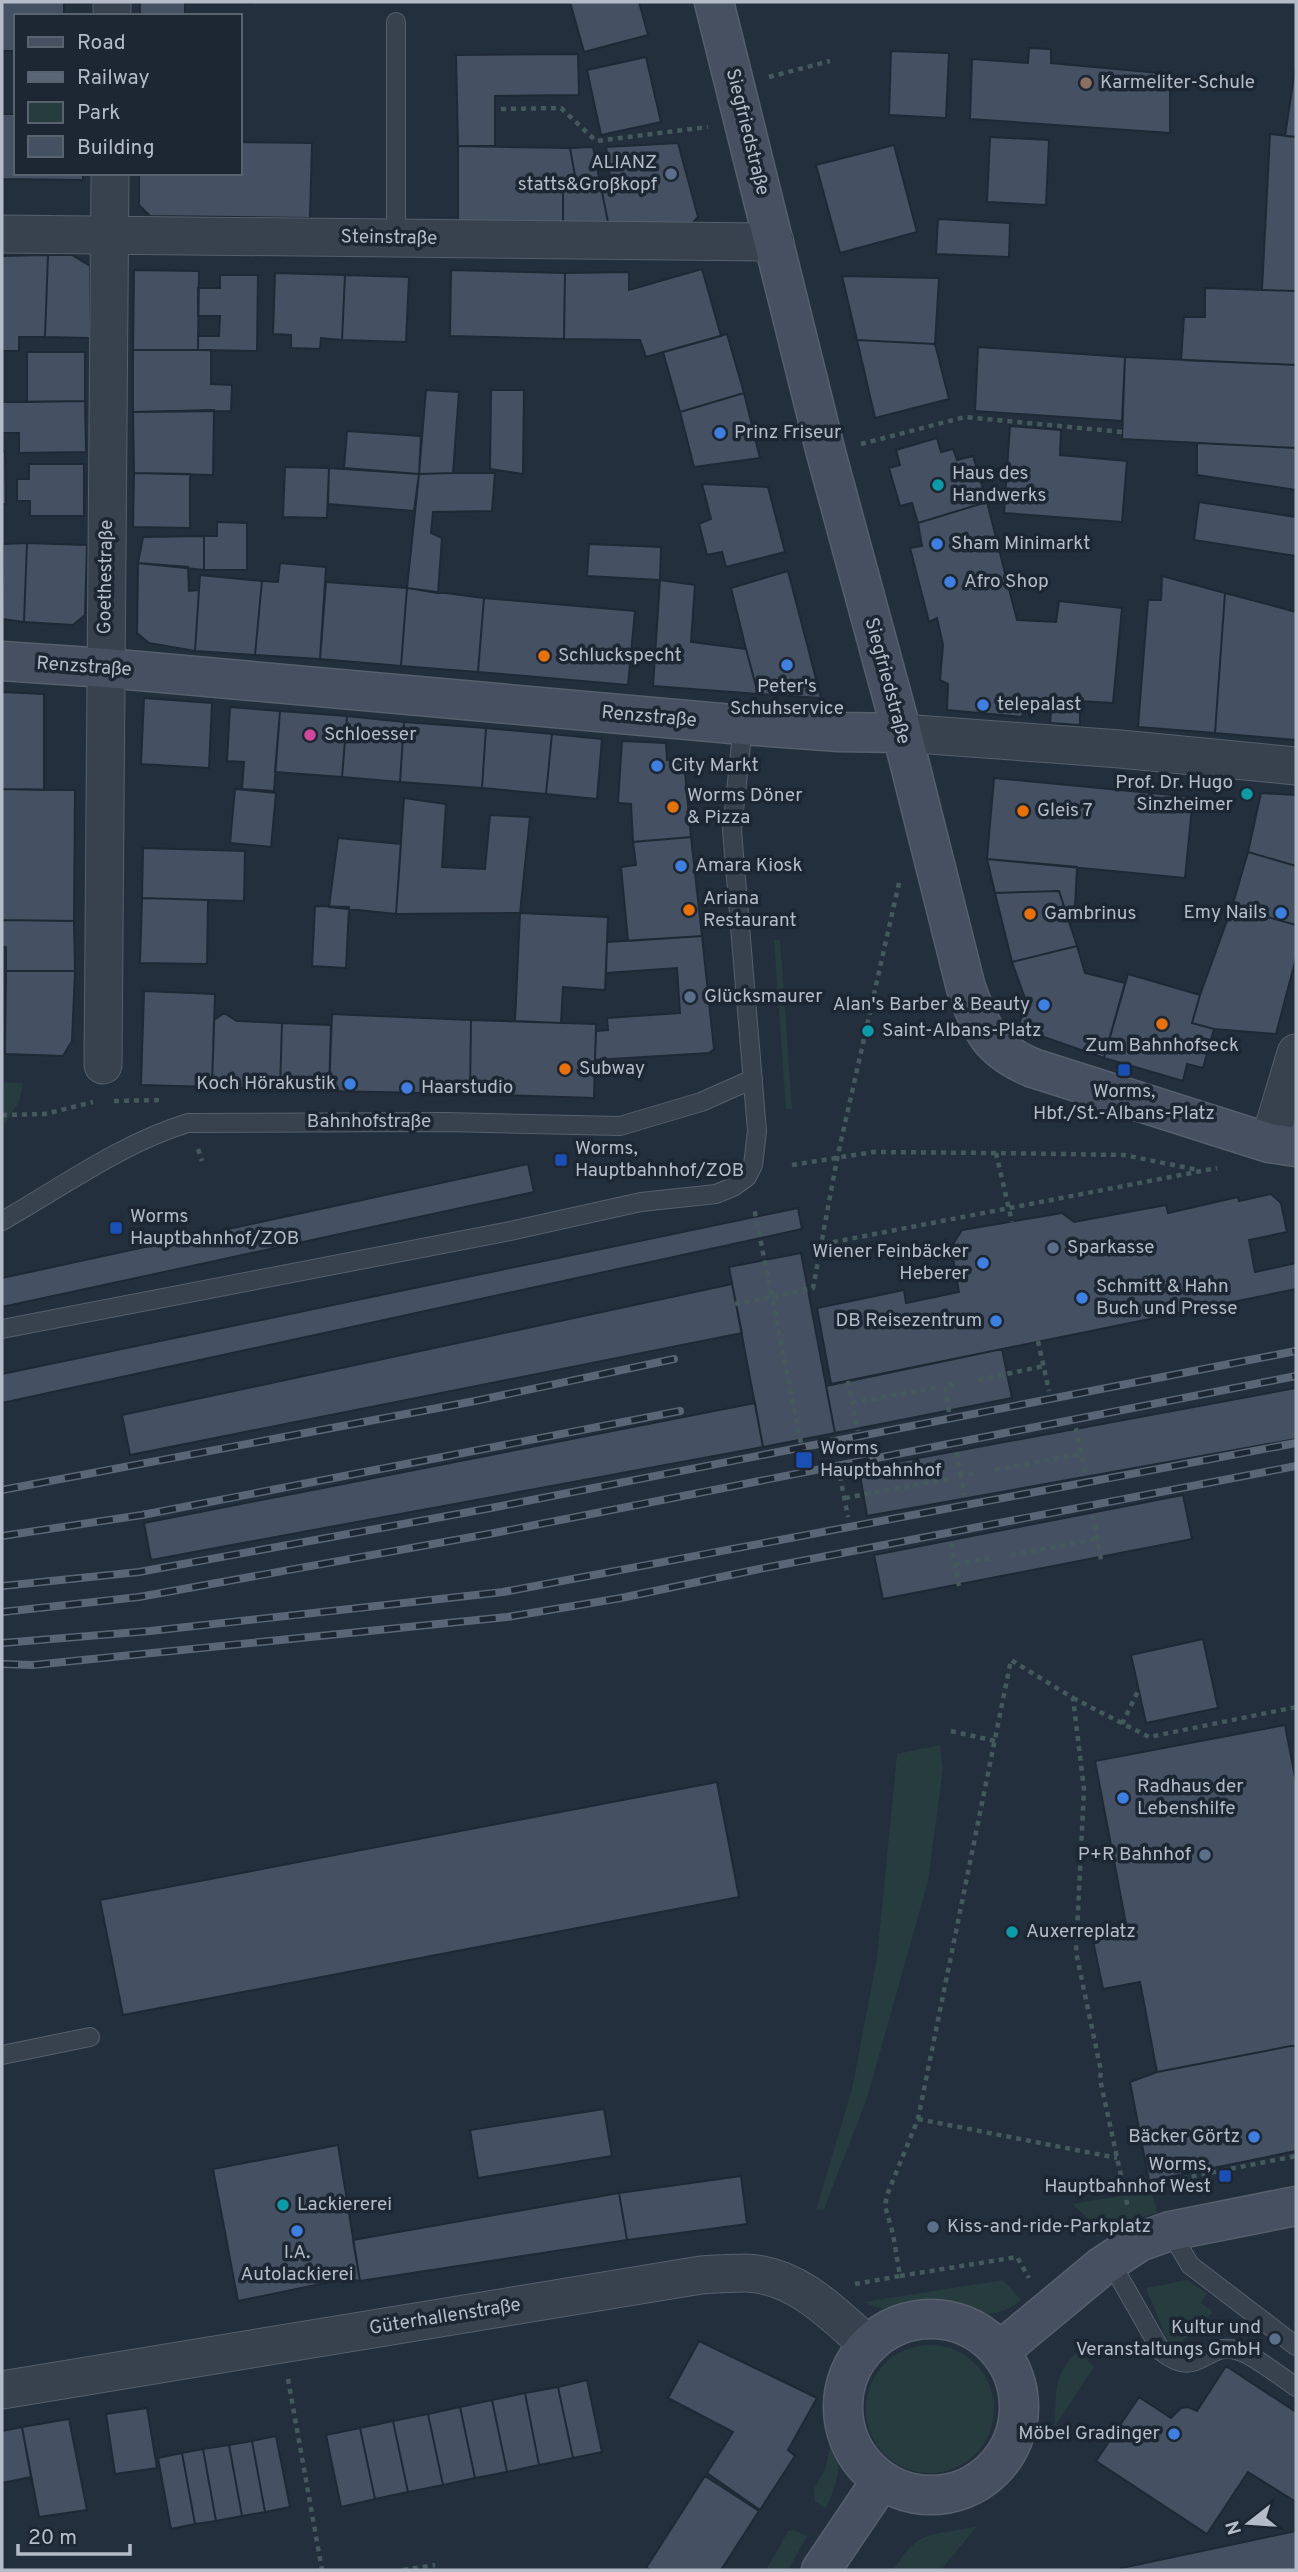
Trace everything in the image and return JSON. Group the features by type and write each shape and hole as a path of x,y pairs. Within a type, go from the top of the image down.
{"street":[{"name":"Siegfriedstraße","path":"714,2 826,453 902,733 966,988 979,1022 996,1047 1012,1059 1058,1077 1282,1145"},
{"name":"Goethestraße","path":"103,1065 110,175"},
{"name":"Steinstraße","path":"2,234 775,242"},
{"name":"Renzstraße","path":"2,661 743,725 839,732 902,733 1120,749 1296,766"},
{"path":"1282,1145 1296,1052"},
{"path":"1000,2351 1140,2244 1296,2206"},
{"name":"Güterhallenstraße","path":"2,2390 701,2275 747,2273 774,2278 824,2306 868,2345"},
{"path":"926,2319 942,2319 965,2326 986,2338 1000,2351 1015,2379 1019,2412 1011,2445 991,2473 962,2491 946,2495 912,2494 881,2481 857,2456 844,2424 844,2390 849,2374 868,2345 894,2326 926,2319"},
{"path":"821,2570 881,2481"}],"lane":[{"path":"396,22 396,238"},
{"path":"2,1329 510,1231 641,1202 716,1194 747,1177 753,1165 757,1131 732,830 743,725"},
{"name":"Bahnhofstraße","path":"2,1222 135,1144 188,1123 444,1122 620,1126 701,1102 752,1079"},
{"path":"2,2054 90,2036"},
{"path":"1140,2244 1190,2265 1296,2346"},
{"path":"1140,2244 1162,2352 1182,2364 1192,2363 1220,2350 1240,2351 1296,2387"}],"path":[{"path":"500,109 561,108 596,141 739,104 830,61"},
{"path":"826,453 965,417 1122,432"},
{"path":"735,1304 813,1288 837,1159 900,881"},
{"path":"107,1102 169,1100"},
{"path":"2,1115 45,1114"},
{"path":"792,1165 873,1152 996,1153 1124,1155 1203,1171 823,1244"},
{"path":"996,1153 1012,1222"},
{"path":"747,1177 801,1443"},
{"path":"1038,1341 1049,1391"},
{"path":"978,1380 1044,1366"},
{"path":"848,1381 858,1431"},
{"path":"949,1412 945,1386 959,1383"},
{"path":"852,1403 937,1387"},
{"path":"1076,1428 1085,1474"},
{"path":"957,1452 965,1495"},
{"path":"995,1470 1081,1454"},
{"path":"960,1473 976,1474"},
{"path":"840,1476 848,1517"},
{"path":"845,1498 954,1478"},
{"path":"1093,1515 1101,1560"},
{"path":"1011,1555 1097,1539"},
{"path":"951,1543 959,1586"},
{"path":"955,1564 993,1558"},
{"path":"900,2276 886,2206 887,2195 918,2119 1011,1660 1073,1698 1149,1737 1296,1707"},
{"path":"1122,1724 1139,1689"},
{"path":"1073,1698 1084,1782 1076,1952 1123,2190 1140,2244"},
{"path":"951,1731 995,1741"},
{"path":"918,2119 1117,2158"},
{"path":"1123,2190 1162,2186 1296,2156"},
{"path":"824,2306 839,2288 1017,2257 1034,2286"},
{"path":"281,2344 322,2570"},
{"path":"403,2570 435,2565"}],"green space":[{"path":"774,940 780,940 792,1109 786,1109"},
{"path":"2,1082 23,1083 19,1102 2,1127"},
{"path":"940,1745 943,1769 928,1881 867,2098 824,2209 816,2210 852,2089 877,1958 897,1754"},
{"path":"1151,2191 1158,2213 1129,2220 1100,2236 1096,2236 1086,2216 1072,2204"},
{"path":"1003,2280 1021,2300 1010,2308 989,2314 933,2308 891,2310 864,2302"},
{"path":"1187,2280 1207,2293 1201,2303 1213,2312 1177,2347 1170,2347 1146,2288"},
{"path":"930,2345 954,2350 975,2364 989,2385 994,2409 989,2433 975,2454 954,2468 930,2473 906,2468 885,2454 871,2433 866,2409 871,2385 885,2364 906,2350"},
{"path":"1079,2351 1094,2367 1054,2428 1059,2378 1063,2369"},
{"path":"836,2441 839,2459 837,2475 826,2508 815,2502 814,2489 825,2470 831,2442"},
{"path":"977,2526 941,2570 893,2570 920,2539"},
{"path":"793,2530 807,2536 788,2570 766,2570 788,2531"}],"building":[{"path":"2,2 64,2 64,14 14,14 14,51 2,51"},
{"path":"140,2 253,2 185,3 185,14 140,14"},
{"path":"570,2 639,2 648,35 584,52"},
{"path":"1029,48 1051,49 1051,63 1170,74 1170,133 970,119 972,59 1028,63"},
{"path":"891,51 949,53 946,118 889,115"},
{"path":"578,54 579,95 495,96 495,146 458,146 456,55"},
{"path":"646,57 661,122 601,135 587,70"},
{"path":"1296,69 1296,137 1285,136"},
{"path":"2,114 14,114 14,175 83,175 83,180 2,179"},
{"path":"1270,134 1296,137 1296,291 1262,290"},
{"path":"990,137 1049,140 1046,205 987,202"},
{"path":"242,142 312,143 310,218 150,216 139,205 139,175 242,175"},
{"path":"678,143 698,217 685,231 609,227 599,177 610,176 606,147"},
{"path":"894,145 917,232 840,253 816,165"},
{"path":"458,146 570,148 577,187 563,186 563,225 458,223"},
{"path":"593,147 609,227 563,225 563,186 577,187 570,148"},
{"path":"938,219 1010,223 1009,257 936,254"},
{"path":"48,255 45,337 19,337 19,351 2,351 2,256"},
{"path":"48,255 72,255 90,266 90,338 45,337"},
{"path":"702,269 721,336 646,357 640,340 564,339 565,273 629,272 629,290"},
{"path":"134,270 199,271 198,350 133,350"},
{"path":"451,270 565,273 564,339 450,336"},
{"path":"275,273 345,275 342,340 321,338 320,349 291,348 291,335 273,334"},
{"path":"220,275 258,275 257,351 198,350 198,336 219,336 220,316 198,316 198,288 220,288"},
{"path":"345,275 409,277 406,342 342,340"},
{"path":"842,276 939,278 935,344 857,340"},
{"path":"1205,288 1296,291 1296,365 1181,360 1184,317 1205,317"},
{"path":"727,334 744,393 680,412 663,352"},
{"path":"857,340 935,344 949,399 875,418"},
{"path":"978,347 1125,357 1122,421 975,411"},
{"path":"133,350 211,350 211,384 232,385 231,411 133,412"},
{"path":"27,352 85,352 85,401 27,402"},
{"path":"1125,357 1296,365 1296,448 1122,439"},
{"path":"426,390 459,392 453,473 419,474"},
{"path":"491,390 524,390 523,474 490,469"},
{"path":"744,393 760,458 694,467 680,412"},
{"path":"85,401 86,452 19,453 19,433 2,433 2,402"},
{"path":"214,410 213,475 134,473 133,412"},
{"path":"1010,426 1061,430 1060,455 1127,461 1122,522 1004,513"},
{"path":"347,431 421,436 419,474 344,468"},
{"name":"Haus des Handwerks","path":"937,438 941,452 953,449 957,460 973,456 987,502 918,523 912,503 900,506 889,468 900,465 896,450"},
{"path":"1197,443 1296,448 1296,490 1197,475"},
{"path":"2,451 5,451 6,504 2,504"},
{"path":"29,464 84,464 84,516 30,516 30,501 17,501 17,479 29,479"},
{"path":"285,467 329,468 327,518 283,517"},
{"path":"329,468 419,474 414,511 328,504"},
{"path":"134,473 190,474 190,528 133,527"},
{"path":"495,473 492,511 433,512 431,533 442,538 438,593 407,588 419,474"},
{"path":"702,484 768,487 785,552 726,567 722,552 707,555 699,524 711,519"},
{"path":"987,502 1017,620 1056,622 1059,601 1122,608 1113,703 1080,701 1080,725 1050,723 1051,711 1024,706 1022,717 947,710 948,684 940,680 943,645 937,618 929,622 910,548 922,546 918,523"},
{"path":"1199,502 1296,517 1296,556 1194,540"},
{"path":"217,522 247,523 247,570 204,570 204,536 217,536"},
{"path":"204,536 204,570 138,563 143,537"},
{"path":"27,543 87,545 85,615 73,625 24,622"},
{"path":"27,543 24,622 2,619 3,544"},
{"path":"589,544 661,547 660,580 587,576"},
{"path":"138,563 188,567 189,591 199,590 195,651 149,643 137,633"},
{"path":"280,563 326,567 320,659 255,655 262,581 278,582"},
{"path":"788,571 821,698 758,694 746,649 731,588"},
{"path":"200,575 262,581 255,655 195,651"},
{"path":"1162,576 1225,593 1215,733 1138,727 1148,600 1161,600"},
{"path":"660,580 695,585 691,642 746,649 758,694 653,686"},
{"path":"326,582 407,588 401,666 320,659"},
{"path":"407,588 484,598 478,672 401,666"},
{"path":"1225,593 1296,612 1296,740 1215,733"},
{"path":"484,598 635,611 628,685 478,672"},
{"path":"2,692 44,694 44,790 2,789"},
{"path":"144,698 212,703 209,768 141,764"},
{"path":"230,707 280,711 274,791 242,789 244,762 227,761"},
{"path":"280,711 347,716 342,777 275,772"},
{"path":"347,716 404,722 400,782 342,777"},
{"path":"404,722 486,728 482,788 400,782"},
{"path":"486,728 552,734 546,794 482,788"},
{"path":"552,734 602,739 597,799 546,794"},
{"path":"622,741 666,743 667,760 684,762 691,837 633,842 631,804 618,803"},
{"path":"994,778 1193,797 1185,878 987,859"},
{"path":"2,789 75,790 74,921 2,920"},
{"path":"235,789 276,793 271,847 230,843"},
{"path":"1261,793 1296,795 1296,866 1248,852"},
{"path":"404,798 446,804 442,867 485,869 490,815 530,817 520,913 396,914"},
{"path":"691,837 702,936 628,941 621,867 636,865 633,842"},
{"path":"338,838 401,844 396,914 329,907"},
{"path":"143,848 245,851 244,901 142,898"},
{"path":"1248,852 1296,866 1296,925 1232,907"},
{"path":"987,859 1077,867 1075,906 1065,909 1059,891 995,893"},
{"path":"1059,891 1077,946 1012,962 995,893"},
{"path":"142,898 208,900 207,964 140,963"},
{"path":"315,906 349,907 346,968 312,966"},
{"path":"1232,907 1296,925 1296,958 1276,1034 1214,1029 1192,1023"},
{"path":"520,913 608,917 605,990 563,987 561,1023 515,1021"},
{"path":"2,920 74,921 75,971 6,971 6,947 2,947"},
{"path":"702,936 714,1049 709,1053 595,1060 596,1031 608,1030 607,1018 680,1013 677,968 606,973 607,942"},
{"path":"1077,946 1085,973 1125,983 1104,1058 1018,1028 1026,1001 1012,962"},
{"path":"6,971 75,971 72,1041 63,1056 5,1054"},
{"path":"1128,974 1200,995 1192,1023 1214,1029 1203,1068 1187,1064 1183,1081 1104,1058"},
{"path":"144,991 215,994 212,1087 141,1085"},
{"path":"224,1013 237,1021 282,1023 280,1089 212,1087 214,1020"},
{"path":"332,1014 471,1020 470,1094 329,1091"},
{"path":"471,1020 596,1024 594,1098 470,1094"},
{"path":"282,1023 331,1025 329,1091 280,1089"},
{"path":"528,1164 534,1192 2,1307 2,1278"},
{"name":"Worms Hauptbahnhof","path":"1271,1194 1281,1203 1287,1232 1249,1240 1255,1272 1296,1263 1296,1289 831,1384 817,1308 904,1290 906,1303 959,1292 951,1247 962,1230 1062,1213 1074,1222 1166,1205 1168,1213 1238,1197 1239,1201"},
{"path":"798,1208 802,1229 2,1403 2,1374"},
{"path":"801,1253 835,1433 763,1447 729,1267"},
{"path":"732,1284 742,1333 130,1455 122,1415"},
{"path":"1002,1349 1012,1398 835,1433 826,1386"},
{"path":"1296,1388 1296,1439 867,1516 859,1469"},
{"path":"755,1403 763,1447 151,1560 144,1523"},
{"path":"1183,1495 1192,1539 883,1599 874,1555"},
{"path":"1203,1639 1218,1708 1146,1723 1131,1655"},
{"name":"P+R Bahnhof","path":"1285,1725 1296,1782 1296,2045 1157,2072 1140,1982 1103,1989 1092,1936 1127,1929 1095,1761"},
{"path":"717,1782 739,1897 123,2015 100,1900"},
{"path":"1296,2045 1296,2151 1149,2181 1130,2082 1157,2072"},
{"path":"604,2109 612,2156 478,2178 470,2130"},
{"name":"Lackiererei","path":"338,2145 360,2281 345,2279 238,2301 213,2169"},
{"path":"741,2176 747,2224 627,2240 619,2193"},
{"path":"619,2193 627,2240 360,2281 353,2240"},
{"path":"699,2341 817,2398 788,2450 795,2456 760,2510 707,2473 733,2432 668,2398"},
{"path":"1226,2366 1296,2412 1296,2502 1248,2472 1207,2534 1096,2461 1139,2397 1171,2418 1181,2408 1188,2407 1197,2411"},
{"path":"587,2380 602,2452 573,2458 558,2387"},
{"path":"558,2387 573,2458 539,2465 525,2393"},
{"path":"525,2393 539,2465 507,2472 492,2400"},
{"path":"492,2400 507,2472 475,2478 460,2407"},
{"path":"460,2407 475,2478 443,2485 428,2414"},
{"path":"147,2408 157,2468 115,2474 106,2414"},
{"path":"428,2414 443,2485 408,2492 393,2421"},
{"path":"69,2419 87,2510 39,2517 22,2427"},
{"path":"393,2421 408,2492 375,2499 360,2428"},
{"path":"22,2427 31,2477 2,2483 2,2431"},
{"path":"360,2428 375,2499 341,2507 326,2435"},
{"path":"276,2436 290,2507 265,2512 252,2441"},
{"path":"252,2441 265,2512 242,2516 229,2445"},
{"path":"229,2445 242,2516 216,2521 203,2449"},
{"path":"203,2449 216,2521 195,2524 182,2453"},
{"path":"182,2453 195,2524 171,2529 158,2458"},
{"path":"705,2476 759,2511 721,2570 646,2568"},
{"path":"1296,2531 1296,2570 1117,2570 1117,2569"}],"railway":[{"path":"2,1586 139,1572 491,1508 1296,1351"},
{"path":"2,1490 475,1401 674,1359"},
{"path":"2,1612 139,1597 494,1533 1296,1376"},
{"path":"2,1536 142,1515 680,1411"},
{"path":"2,1643 150,1631 503,1592 1296,1443"},
{"path":"2,1664 33,1665 507,1617 621,1598 1296,1466"}],"place":[{"name":"Karmeliter-Schule","path":"1086,83"},
{"name":"ALIANZ statts&Großkopf","path":"671,174"},
{"name":"Prinz Friseur","path":"720,433"},
{"name":"Haus des Handwerks","path":"938,485"},
{"name":"Sham Minimarkt","path":"937,544"},
{"name":"Afro Shop","path":"950,582"},
{"name":"Schluckspecht","path":"544,656"},
{"name":"Peter's Schuhservice","path":"787,665"},
{"name":"telepalast","path":"983,705"},
{"name":"Schloesser","path":"310,735"},
{"name":"City Markt","path":"657,766"},
{"name":"Prof. Dr. Hugo Sinzheimer","path":"1247,794"},
{"name":"Worms Döner & Pizza","path":"673,807"},
{"name":"Gleis 7","path":"1023,811"},
{"name":"Amara Kiosk","path":"681,866"},
{"name":"Ariana Restaurant","path":"689,910"},
{"name":"Emy Nails","path":"1281,913"},
{"name":"Gambrinus","path":"1030,914"},
{"name":"Glücksmaurer","path":"690,997"},
{"name":"Alan's Barber & Beauty","path":"1044,1005"},
{"name":"Zum Bahnhofseck","path":"1162,1024"},
{"name":"Saint-Albans-Platz","path":"868,1031"},
{"name":"Subway","path":"565,1069"},
{"name":"Worms, Hbf./St.-Albans-Platz","path":"1124,1070"},
{"name":"Koch Hörakustik","path":"350,1084"},
{"name":"Haarstudio","path":"407,1088"},
{"name":"Worms, Hauptbahnhof/ZOB","path":"561,1160"},
{"name":"Worms Hauptbahnhof/ZOB","path":"116,1228"},
{"name":"Sparkasse","path":"1053,1248"},
{"name":"Wiener Feinbäcker Heberer","path":"983,1263"},
{"name":"Schmitt & Hahn Buch und Presse","path":"1082,1298"},
{"name":"DB Reisezentrum","path":"996,1321"},
{"name":"Worms Hauptbahnhof","path":"804,1460"},
{"name":"Radhaus der Lebenshilfe","path":"1123,1798"},
{"name":"P+R Bahnhof","path":"1205,1855"},
{"name":"Auxerreplatz","path":"1012,1932"},
{"name":"Bäcker Görtz","path":"1254,2137"},
{"name":"Worms, Hauptbahnhof West","path":"1225,2176"},
{"name":"Lackiererei","path":"283,2205"},
{"name":"Kiss-and-ride-Parkplatz","path":"933,2227"},
{"name":"I.A. Autolackierei","path":"297,2231"},
{"name":"Kultur und Veranstaltungs GmbH","path":"1275,2339"},
{"name":"Möbel Gradinger","path":"1174,2434"}]}
